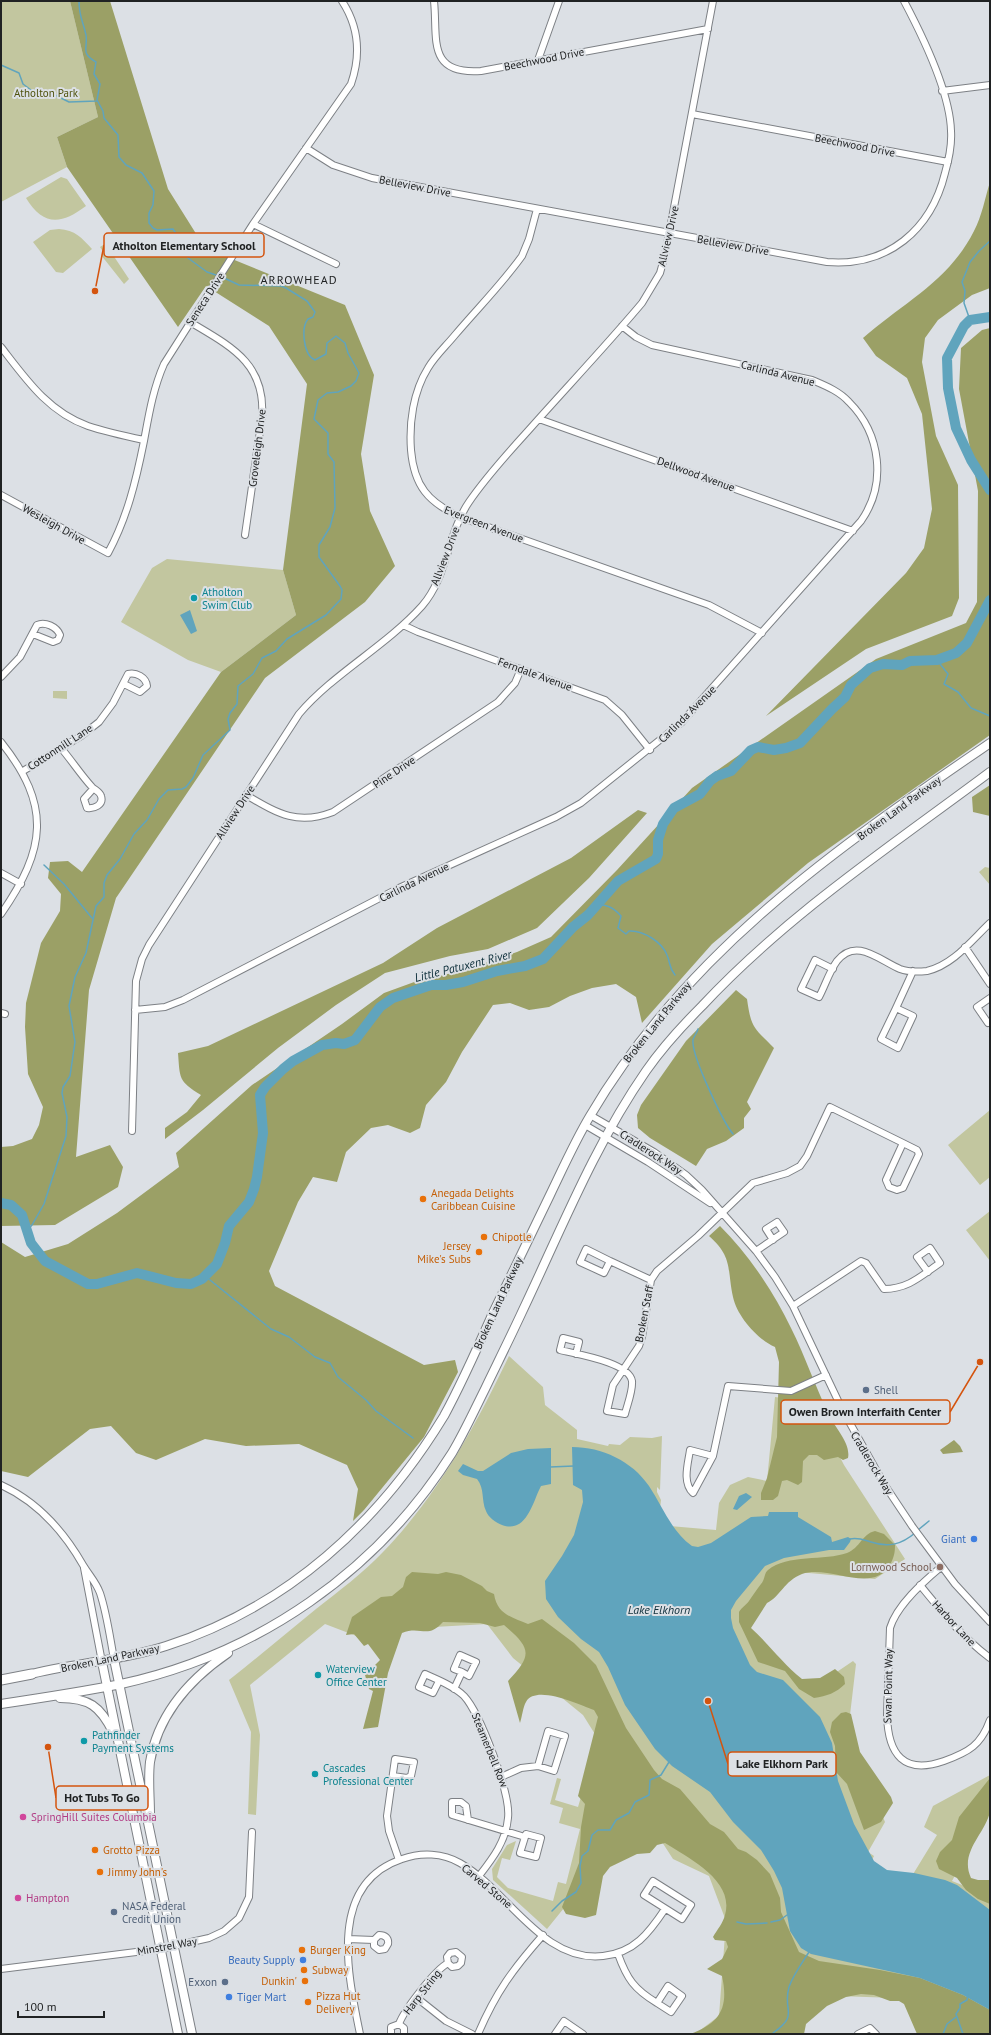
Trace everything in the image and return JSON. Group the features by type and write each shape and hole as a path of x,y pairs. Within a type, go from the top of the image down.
{"highway":[{"path":"1,1681 32,1674"}],"main road":[{"name":"Broken Land Parkway","path":"32,1674 102,1662 166,1646 196,1635 256,1606 291,1583 328,1556 376,1510 410,1468 434,1433 450,1405 584,1125 614,1077 673,999 720,950 775,902 842,849 990,743"},
{"name":"Broken Land Parkway","path":"1,1704 120,1684 172,1669 239,1645 305,1606 344,1577 393,1530 426,1490 464,1431 522,1312 582,1180 604,1137 648,1068 666,1045 742,964 790,922 990,772"},
{"path":"152,1841 149,1784 150,1762 163,1723 178,1698 188,1685 201,1672 239,1645"},
{"path":"114,1659 192,2034"},
{"path":"102,1662 178,2034"},
{"path":"37,1698 77,1699 91,1704 98,1708 106,1719 118,1743"}],"street":[{"name":"Seneca Drive","path":"108,554 123,523 129,506 156,381 164,364 253,224 344,96 355,73 358,48 357,36 354,25 342,1"},
{"name":"Beechwood Drive","path":"434,1 436,48 450,67 462,71 481,71 708,29"},
{"path":"538,60 559,1"},
{"name":"Allview Drive","path":"132,1131 136,981 142,959 159,929 246,794 306,706 403,625 422,606 435,587 460,517 484,482 642,303 658,277 670,233 713,1"},
{"name":"Belleview Drive","path":"306,148 333,165 359,174 537,209 827,262 840,263 863,260 896,246 922,224 939,195 948,162 952,131 942,91 928,49 904,1"},
{"path":"942,91 990,85"},
{"name":"Beechwood Drive","path":"692,114 948,162"},
{"name":"Evergreen Avenue","path":"537,209 529,239 522,256 436,356 422,378 414,401 411,445 417,479 432,500 442,508 460,517 709,605 762,633"},
{"path":"253,224 336,264"},
{"name":"Groveleigh Drive","path":"190,322 242,356 254,373 259,386 263,402 262,417 245,536"},
{"name":"Carlinda Avenue","path":"135,1010 165,1007 183,1000 399,888 569,811 594,794 650,750 692,712 853,531 866,514 874,497 877,463 873,441 869,430 849,401 829,387 812,380 652,345 640,339 622,326"},
{"path":"1,347 39,394 62,413 87,426 144,440"},
{"name":"Dellwood Avenue","path":"539,419 853,531"},
{"name":"Wesleigh Drive","path":"1,495 108,554"},
{"name":"Ferndale Avenue","path":"403,625 418,632 605,700 622,715 650,750"},
{"path":"1,677 13,666 33,634"},
{"name":"Pine Drive","path":"246,794 274,811 288,816 312,818 333,812 498,702 508,693 515,683 521,669"},
{"name":"Cottonmill Lane","path":"23,771 81,736 98,722 106,714 124,684"},
{"path":"1,742 23,771 33,796 37,827 32,859 21,884 1,914"},
{"path":"61,748 93,789"},
{"path":"1,873 21,884"},
{"path":"833,969 815,960 802,989 819,997 840,958 856,950 869,952 899,968 913,972 941,966 965,947 990,923"},
{"path":"965,947 990,984"},
{"path":"896,1008 913,1016 898,1048 881,1039 913,972"},
{"path":"990,998 977,1006 988,1023 990,1022"},
{"name":"Broken Staff","path":"622,1369 629,1375 632,1382 625,1414 607,1411 613,1385 622,1369 636,1352 642,1337 651,1280 662,1265 698,1236 753,1183 787,1173 800,1166 807,1156 830,1107 903,1143"},
{"name":"Cradlerock Way","path":"590,1115 672,1163 702,1190 756,1251 775,1277 793,1306 861,1446 912,1526 941,1567 966,1598 990,1622"},
{"name":"Cradlerock Way","path":"584,1125 681,1182 722,1213"},
{"path":"903,1143 917,1150 919,1154 903,1188 896,1190 889,1187 886,1180 903,1143"},
{"path":"756,1251 773,1240"},
{"path":"610,1261 604,1273 580,1262 586,1249 651,1280"},
{"path":"793,1306 862,1261 866,1263 884,1289 901,1288 928,1272"},
{"path":"576,1354 602,1361 622,1369"},
{"path":"713,1456 690,1450 687,1482 693,1493 708,1468 713,1456 728,1386 791,1391 826,1375"},
{"path":"1,1485 26,1499 45,1513 61,1530 96,1583 114,1659"},
{"path":"84,1566 102,1662"},
{"name":"Swan Point Way","path":"941,1567 920,1585 895,1616 890,1628 887,1721 894,1748 902,1758 917,1766 934,1764 960,1756 975,1746 986,1732 990,1720"},
{"name":"Harbor Lane","path":"920,1585 951,1624 975,1647 990,1658"},
{"path":"454,1689 462,1672"},
{"name":"Steamerbell Row","path":"439,1681 465,1697 472,1707 501,1777 508,1802 508,1819 505,1832 497,1851 478,1876"},
{"path":"501,1777 521,1768 538,1766 554,1771 564,1736 548,1731 538,1766"},
{"path":"393,1776 388,1808 388,1824 399,1860"},
{"path":"468,1820 525,1837"},
{"name":"Minstrel Way","path":"1,1969 160,1949 218,1934 229,1928 239,1918 249,1897 252,1832"},
{"name":"Carved Stone","path":"360,2034 352,1986 348,1939 352,1911 360,1890 382,1868 399,1860 419,1855 441,1856 460,1863 478,1876 543,1935 563,1950 579,1956 597,1957 618,1954 643,1939 665,1908"},
{"path":"653,1881 691,1905 682,1919 665,1908 644,1895 653,1881"},
{"path":"478,2034 490,2006 504,1982 543,1935"},
{"path":"348,1939 374,1940"},
{"path":"618,1954 629,1980 641,1992 657,2003"},
{"name":"Harp String","path":"391,2034 391,2027 399,2024 405,2012 440,1969 448,1963"},
{"path":"417,1998 446,2021 472,2034"},
{"path":"555,2034 564,2021 583,2034"},
{"name":"Harp String","path":"399,2024 404,2028 404,2034"},
{"path":"858,2034 870,2028 876,2034"}],"green space":[{"name":"Atholton Park","path":"1,1 70,1 98,117 57,137 67,167 1,202"},
{"path":"70,1 110,1 168,189 205,248 345,305 374,375 361,454 370,511 395,566 365,602 265,678 116,898 89,990 76,1157 110,1145 123,1167 118,1187 55,1225 1,1226 1,1147 13,1146 32,1139 39,1125 43,1107 28,1074 25,1027 26,1003 41,943 60,911 61,894 48,878 50,862 68,861 82,872 221,672 296,615 283,570 307,384 269,326 206,286 178,327 67,167 57,137 98,117"},
{"path":"61,177 67,179 86,206 68,217 53,220 39,214 26,198"},
{"path":"990,182 990,288 972,295 938,320 925,338 922,362 936,436 958,485 959,598 952,616 866,649 766,716 906,573 924,548 932,509 922,414 907,378 876,356 863,338 924,290 952,264 964,249 977,225"},
{"path":"59,229 74,233 92,249 63,273 56,272 33,242 50,230"},
{"path":"108,242 107,246 129,279 124,284 101,255 104,253 100,247"},
{"path":"990,328 990,735 808,863 712,944 642,1023 636,997 616,984 592,988 570,996 549,1007 529,1010 510,1003 493,1005 462,1052 446,1082 426,1105 420,1128 410,1133 388,1125 371,1128 346,1152 337,1182 313,1177 298,1202 269,1271 275,1286 424,1365 455,1360 458,1372 424,1437 364,1510 353,1521 358,1489 347,1465 299,1444 246,1446 205,1439 156,1460 136,1453 111,1426 90,1429 28,1477 1,1471 1,1242 25,1257 68,1244 117,1213 179,1167 176,1153 252,1085 342,1024 384,993 417,981 465,970 517,952 551,937 617,870 692,788 876,659 966,623 977,602 978,491 959,389 961,348 982,330"},
{"path":"167,559 283,570 296,615 221,672 188,660 121,622 152,568"},
{"path":"53,691 67,691 67,699 53,698"},
{"path":"990,785 990,816 973,812 972,797"},
{"path":"638,810 647,813 589,878 537,928 488,949 450,956 385,973 336,1005 278,1048 203,1110 165,1139 165,1128 187,1112 201,1095 184,1082 180,1074 178,1053 208,1046 383,963 437,928 571,858"},
{"path":"985,867 990,868 990,885 979,872"},
{"path":"736,990 747,999 750,1016 754,1027 774,1048 747,1102 751,1109 744,1118 744,1128 726,1141 707,1149 696,1166 650,1138 638,1128 637,1115 641,1105 686,1041"},
{"path":"990,1110 990,1177 980,1185 948,1145"},
{"path":"990,1211 990,1261 966,1230"},
{"path":"720,1226 741,1249 760,1274 784,1314 829,1415 845,1441 848,1452 848,1458 843,1460 838,1457 824,1460 817,1455 809,1455 803,1461 802,1482 798,1485 787,1480 782,1481 778,1496 773,1500 761,1500 761,1493 767,1478 777,1437 779,1362 775,1347 755,1333 743,1319 735,1304 726,1257 722,1250 709,1236"},
{"path":"509,1356 543,1387 545,1405 577,1430 577,1439 608,1446 609,1444 620,1445 630,1437 652,1438 662,1436 660,1490 657,1487 657,1492 661,1500 658,1525 716,1530 719,1503 730,1485 748,1477 767,1481 775,1397 782,1398 806,1391 844,1465 905,1559 875,1579 787,1571 747,1628 806,1686 822,1682 853,1661 856,1664 848,1732 885,1822 868,1852 874,1856 871,1862 907,1884 937,1835 924,1827 933,1806 990,1775 990,1811 952,1881 990,1896 990,2034 912,2007 895,1998 838,1996 695,2034 719,2016 726,1921 709,1876 673,1859 662,1842 611,1860 568,1903 547,1929 493,1880 492,1869 507,1845 516,1841 510,1860 502,1858 497,1877 508,1888 553,1901 558,1882 566,1884 580,1829 559,1823 563,1808 550,1804 557,1778 561,1779 555,1800 578,1807 598,1739 583,1715 513,1658 487,1624 399,1629 393,1650 325,1624 250,1685 260,1735 256,1815 248,1814 251,1732 229,1680 359,1575 403,1530 438,1484 454,1459 483,1409"},
{"path":"954,1440 963,1452 943,1454 940,1450"},
{"path":"875,1531 884,1534 895,1545 894,1555 890,1565 882,1574 872,1578 861,1578 813,1572 802,1574 786,1585 767,1603 751,1628 802,1679 820,1678 835,1669 844,1677 845,1684 838,1690 827,1695 814,1698 799,1689 785,1671 758,1662 739,1622 739,1612 749,1601 762,1582 767,1571 776,1565 796,1560 828,1557 847,1553 855,1548 867,1535"},
{"path":"412,1572 438,1574 446,1572 461,1575 494,1594 498,1606 506,1614 528,1624 542,1619 574,1643 596,1665 626,1728 654,1770 662,1779 680,1789 710,1824 724,1832 738,1849 746,1852 757,1860 770,1874 780,1898 781,1912 799,1952 819,1961 880,1970 920,1978 963,1995 990,2010 990,2034 917,2034 904,2004 899,2001 890,2001 874,1995 861,1994 846,1997 827,2006 806,2024 804,2034 690,2034 709,2025 720,2013 723,2006 724,1987 722,1976 707,1969 722,1959 728,1947 726,1941 715,1940 713,1937 725,1915 726,1902 723,1891 716,1881 697,1863 665,1843 657,1845 650,1853 637,1854 610,1867 603,1876 596,1915 585,1918 566,1914 562,1907 579,1863 581,1827 585,1804 578,1796 598,1717 594,1710 578,1704 558,1697 539,1695 531,1697 526,1702 520,1723 508,1681 522,1665 526,1652 520,1640 513,1633 504,1625 495,1627 480,1623 443,1622 433,1630 414,1630 402,1633 388,1673 378,1727 363,1729 373,1691 369,1689 365,1675 380,1660 368,1644 364,1646 354,1634 346,1635 352,1617 381,1597 392,1596 403,1587 406,1577"},
{"path":"846,1712 851,1714 860,1752 891,1797 893,1803 881,1822 864,1830 847,1784 836,1772 835,1746 830,1732 832,1722 841,1713"},
{"path":"990,1778 990,1812 970,1851 968,1869 971,1878 978,1880 990,1880 990,1904 978,1899 966,1890 957,1878 939,1869 936,1861 940,1852 952,1840 959,1817"}],"water":[{"path":"190,610 197,631 191,634 180,615"},
{"name":"Lake Elkhorn","path":"572,1447 605,1453 615,1457 634,1469 649,1486 678,1533 692,1546 698,1547 711,1543 751,1517 768,1516 769,1512 798,1512 798,1517 831,1537 832,1542 848,1537 851,1539 844,1550 829,1550 784,1558 765,1566 736,1601 731,1610 733,1628 750,1665 757,1672 783,1680 820,1717 832,1743 838,1781 854,1824 874,1861 887,1870 914,1873 945,1880 957,1885 990,1910 990,2010 963,1995 920,1978 811,1954 801,1948 790,1931 782,1888 774,1871 761,1850 733,1822 710,1792 672,1766 655,1749 625,1705 608,1667 599,1652 581,1639 558,1617 546,1599 545,1581 574,1535 583,1502 582,1490 573,1485"},
{"path":"551,1448 551,1484 541,1486 532,1507 523,1521 518,1525 511,1527 502,1525 492,1520 486,1511 481,1487 477,1479 463,1475 458,1471 463,1464 478,1471 483,1471 511,1453 528,1449"},
{"path":"746,1493 752,1497 737,1510 733,1509 739,1496"}],"waterway":[{"path":"79,1 80,15 86,35 86,53 96,62 94,74 100,84 97,100 103,111 104,118 118,135 119,157 126,165 142,173 154,191 153,205 149,213 149,223 157,230 173,229 180,248 188,258 207,272 219,276"},
{"path":"1,65 19,73 23,84 31,90 47,91 69,102 97,101"},
{"path":"970,320 964,303 965,291 962,282 970,262 990,241"},
{"path":"26,1232 32,1225 44,1204 66,1136 67,1117 62,1093 63,1087 70,1076 75,1042 69,1006 75,977 86,953 96,906 104,897 104,883 107,875 120,859 134,834 147,820 159,799 168,790 182,789 186,787 193,778 203,755 230,730 228,719 230,713 237,704 238,686 253,674 262,658 276,651 287,639 326,615 341,599 342,590 340,586 319,557 319,545 330,527 335,508 334,462 328,454 328,433 314,419 318,400 327,393 338,392 351,386 356,381 359,373 348,353 345,343 336,336 327,343 326,354 315,360 308,353 304,341 304,328 308,319 313,317 315,312 307,301 281,286 239,285 222,277"},
{"name":"Little Patuxent River","path":"990,317 970,320 964,326 947,358 948,388 956,428 971,460 990,490"},
{"name":"Little Patuxent River","path":"1,1203 11,1205 22,1215 31,1243 45,1261 88,1284 97,1284 137,1273 176,1283 191,1284 202,1279 217,1264 225,1243 229,1226 249,1202 257,1177 263,1133 260,1095 265,1087 283,1069 293,1061 322,1045 336,1043 344,1044 355,1040 380,1007 393,998 431,985 446,985 463,982 497,971 525,966 543,959 573,927 588,915 618,881 656,859 658,854 658,840 663,824 674,808 700,794 710,781 717,776 731,771 751,750 758,747 774,750 800,743 845,697 851,685 870,668 883,664 902,665 910,661 937,660 956,653 967,643 990,600"},
{"path":"937,660 948,674 944,684 958,692 971,708 990,716"},
{"path":"44,865 64,884 92,918"},
{"path":"595,905 603,905 612,908 618,913 621,916 618,928 626,934 629,931 640,932 656,941 665,950 671,969 675,975"},
{"path":"698,1029 693,1040 697,1059 715,1103 733,1134"},
{"path":"205,1276 271,1329 289,1337 315,1357 330,1363 338,1377 366,1400 376,1411 413,1438"},
{"path":"550,1467 574,1466"},
{"path":"918,1530 929,1521"},
{"path":"850,1539 853,1538 889,1545 905,1540 915,1533"},
{"path":"552,1911 562,1901 576,1892 581,1883 580,1866 582,1856 588,1851 592,1835 598,1830 610,1830 616,1820 629,1813 635,1802 649,1795 650,1780 661,1775 669,1762"},
{"path":"771,1922 780,1920 787,1915"},
{"path":"737,1922 746,1924 767,1923"},
{"path":"773,2033 781,2027 788,2017 787,1995 789,1987 795,1974 809,1952"},
{"path":"963,2034 956,2014 960,2008 960,2004 967,2000 968,1995"},
{"path":"943,2034 947,2024 956,2017"}],"place":[{"name":"Atholton Elementary School","path":"95,291"},
{"name":"Atholton Swim Club","path":"194,598"},
{"name":"Anegada Delights Caribbean Cuisine","path":"423,1199"},
{"name":"Chipotle","path":"484,1237"},
{"name":"Jersey Mike's Subs","path":"479,1252"},
{"name":"Owen Brown Interfaith Center","path":"980,1362"},
{"name":"Shell","path":"866,1390"},
{"name":"Giant","path":"974,1539"},
{"name":"Lornwood School","path":"940,1567"},
{"name":"Waterview Office Center","path":"318,1675"},
{"name":"Lake Elkhorn Park","path":"708,1701"},
{"name":"Pathfinder Payment Systems","path":"84,1741"},
{"name":"Hot Tubs To Go","path":"48,1747"},
{"name":"Cascades Professional Center","path":"315,1774"},
{"name":"SpringHill Suites Columbia","path":"23,1817"},
{"name":"Grotto Pizza","path":"95,1850"},
{"name":"Jimmy John's","path":"100,1872"},
{"name":"Hampton","path":"18,1898"},
{"name":"NASA Federal Credit Union","path":"114,1912"},
{"name":"Burger King","path":"302,1950"},
{"name":"Beauty Supply","path":"303,1960"},
{"name":"Subway","path":"304,1970"},
{"name":"Dunkin'","path":"305,1981"},
{"name":"Exxon","path":"225,1982"},
{"name":"Tiger Mart","path":"229,1997"},
{"name":"Pizza Hut Delivery","path":"308,2002"}],"district":[{"name":"ARROWHEAD","path":"299,280"}]}
